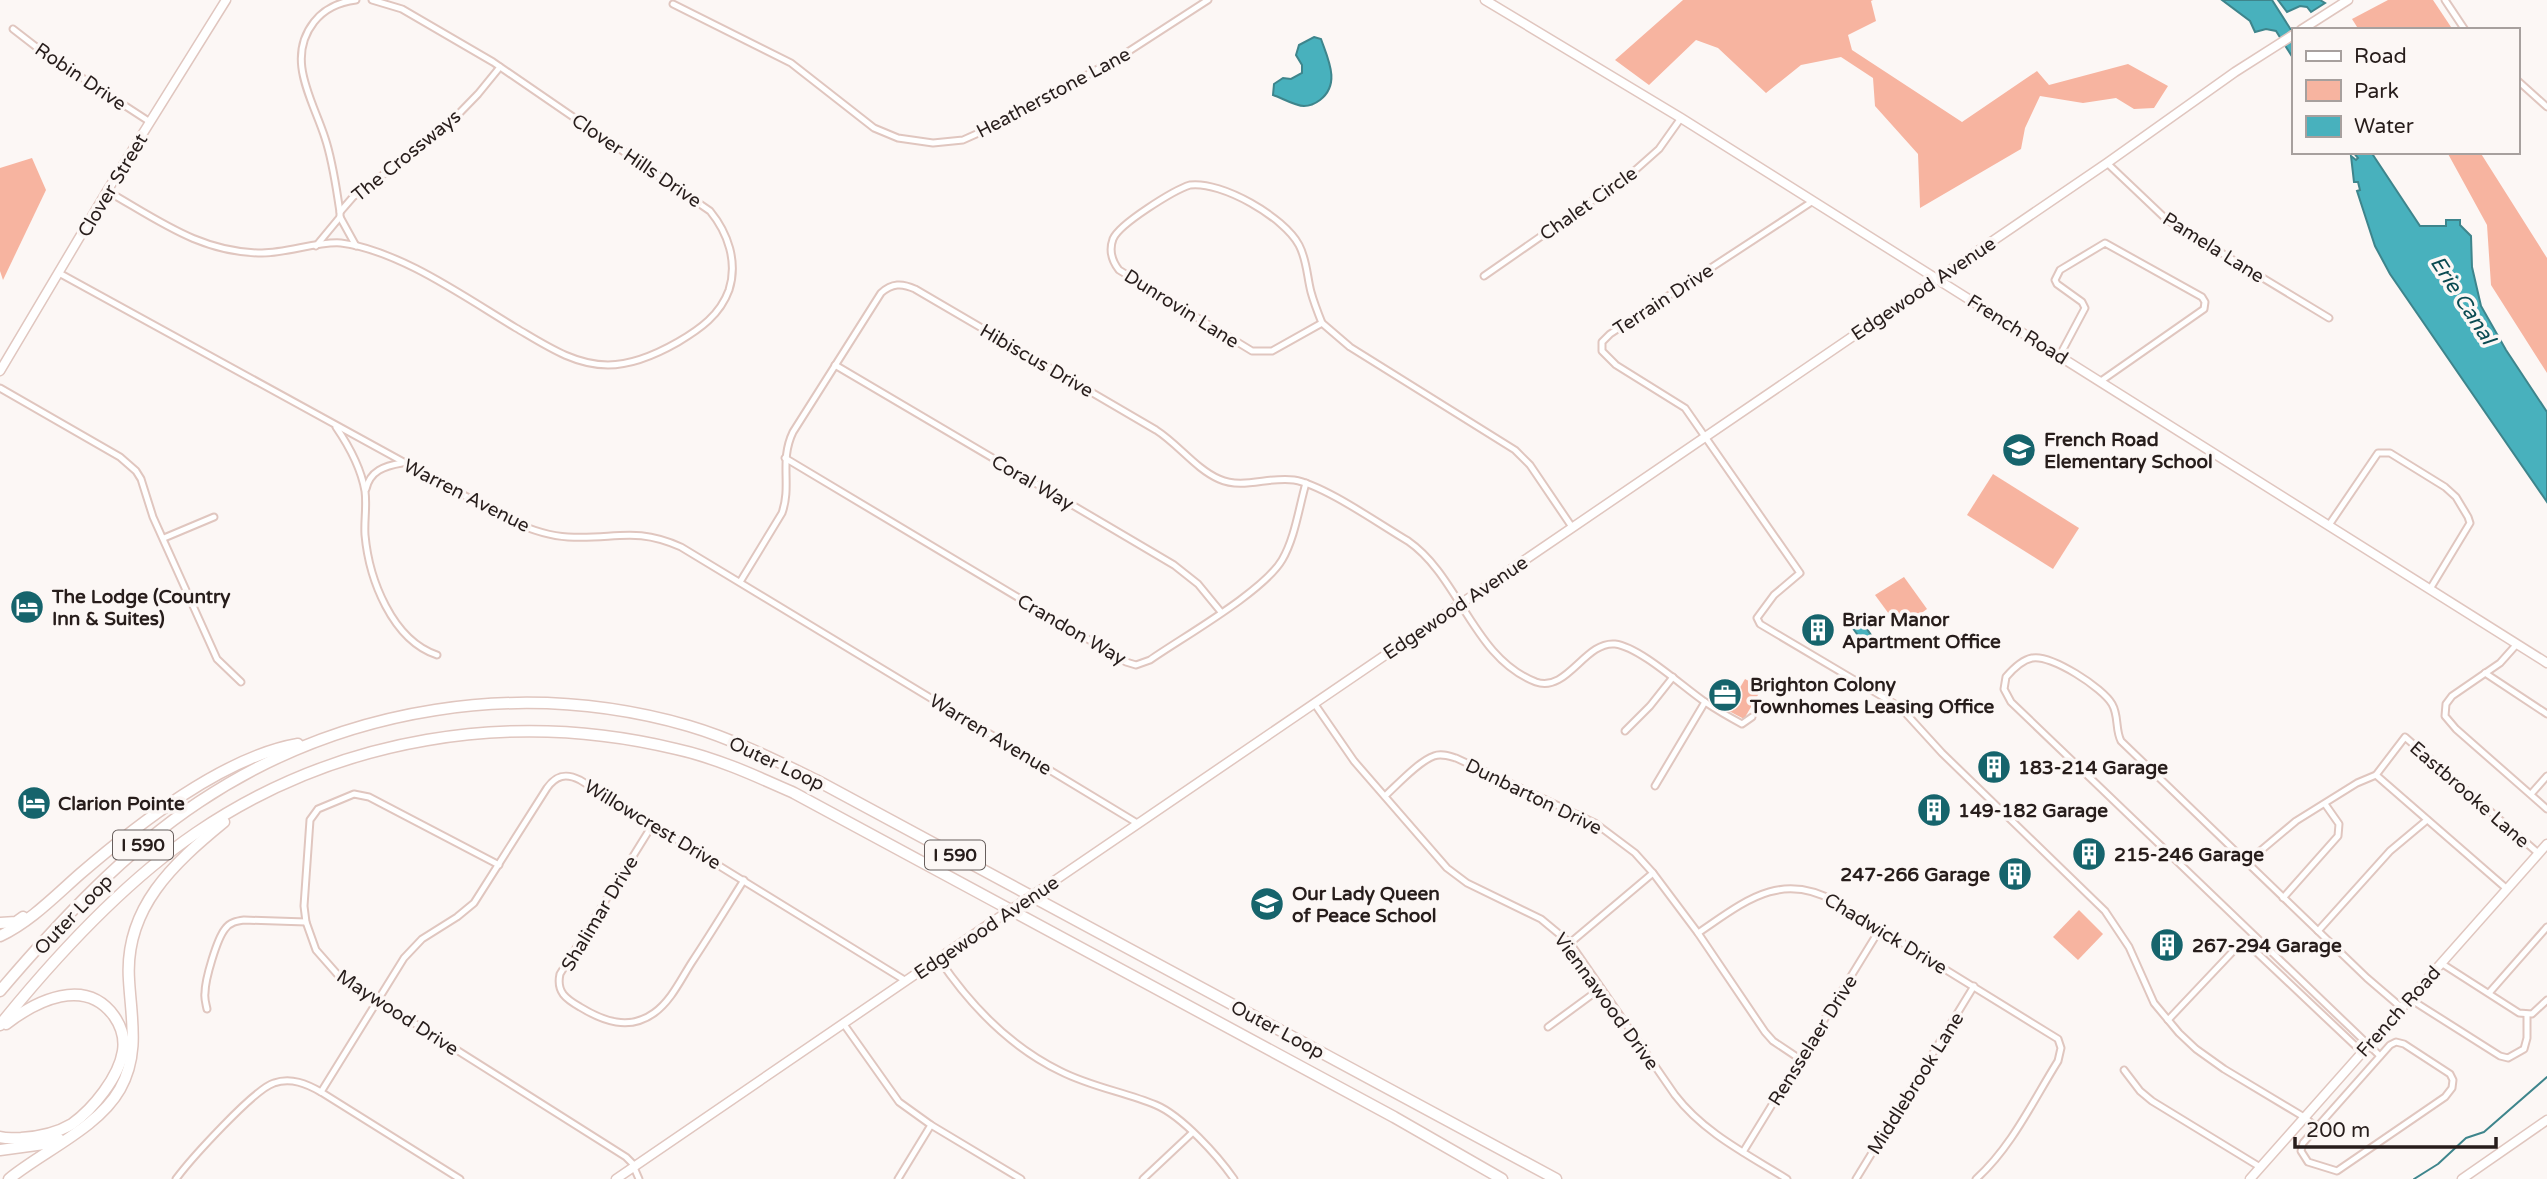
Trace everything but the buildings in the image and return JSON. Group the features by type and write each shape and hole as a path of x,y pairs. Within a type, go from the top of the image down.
{"highway":[{"name":"Outer Loop","path":"3,988 82,902 157,834 199,802 309,742 400,715 493,704 559,704 624,711 690,726 749,748 816,780 1556,1179"},
{"name":"Outer Loop","path":"3,1023 101,914 141,876 196,833 296,779 370,751 430,738 526,729 615,736 678,749 736,768 794,793 1394,1117 1502,1179"},
{"path":"0,936 16,929 157,812 197,786 283,747 309,742"},
{"path":"9,1179 107,1107 121,1088 130,1067 134,1042 128,977 135,934 147,903 156,887 176,863 249,802"},
{"path":"0,923 16,922 44,905"},
{"path":"0,1137 34,1138 71,1124 98,1097 116,1071 124,1042 113,1014 104,1005 83,996 59,996 46,1000 3,1023"},
{"path":"0,1150 44,1144 70,1136"}],"street":[{"name":"Clover Street","path":"0,371 107,191 226,0"},
{"path":"356,0 331,7 317,18 307,33 301,53 304,81 331,160 340,214 356,246"},
{"name":"Clover Hills Drive","path":"107,191 196,241 212,247 261,253 288,252 338,243 356,246 397,260 559,353 598,365 631,363 658,352 700,328 718,311 729,289 731,257 723,229 710,211 500,67 417,17 398,7 373,0"},
{"name":"Heatherstone Lane","path":"673,4 791,63 874,128 898,138 933,144 963,139 1003,122 1123,55 1208,0"},
{"name":"French Road","path":"1485,0 1681,118 2547,663"},
{"path":"2304,28 2348,0"},
{"path":"2445,0 2464,28"},
{"name":"Robin Drive","path":"13,29 44,54 150,122"},
{"name":"Edgewood Avenue","path":"615,1179 2292,36"},
{"name":"The Crossways","path":"340,214 353,197 453,121 500,67"},
{"path":"2519,82 2547,107"},
{"name":"Chalet Circle","path":"1484,276 1632,173 1659,149 1681,118"},
{"name":"Pamela Lane","path":"2107,163 2167,220 2329,318"},
{"name":"Dunrovin Lane","path":"1205,185 1224,190 1270,216 1294,237 1303,253 1313,300 1322,323 1272,351 1252,351 1123,273 1111,256 1113,239 1122,228 1180,188 1205,185"},
{"name":"Terrain Drive","path":"1706,436 1685,408 1609,360 1602,351 1602,342 1609,334 1813,201"},
{"path":"316,246 340,214"},
{"path":"2060,355 2085,308 2082,302 2057,284 2056,276 2060,270 2105,243 2202,297 2205,302 2204,309 2101,381"},
{"name":"Warren Avenue","path":"59,273 524,527 569,537 628,533 660,538 681,547 1137,823"},
{"name":"Hibiscus Drive","path":"740,582 782,513 786,489 785,458 793,432 881,293 891,286 904,284 1156,430 1219,479 1233,483 1279,479 1306,483 1420,550 1440,572 1490,647 1504,662 1535,681 1554,681 1597,649 1611,644 1639,654 1673,677"},
{"path":"1322,323 1350,347 1515,450 1530,465 1572,527"},
{"name":"Coral Way","path":"835,365 1174,565 1198,584 1221,612"},
{"path":"0,388 127,463 136,471 146,488 153,517 217,659 241,682"},
{"path":"334,425 348,444 359,471 365,493 367,547 380,593 410,639 424,651 437,655"},
{"path":"1706,436 1800,573 1774,595 1758,618 1760,624 1885,697 1912,718 1934,744 2105,911 2129,947 2154,1003 2196,1049 2304,1117 2317,1128"},
{"path":"2329,525 2378,453 2390,453 2445,487 2456,498 2470,523 2430,589"},
{"name":"Crandon Way","path":"785,458 1126,662 1136,665 1150,660 1265,579 1282,559 1306,483"},
{"path":"365,493 368,478 375,472 387,465 403,462"},
{"path":"164,538 214,517"},
{"path":"2517,644 2505,659 2452,696 2446,704 2445,716 2456,729 2547,809"},
{"path":"2380,1056 2011,702 2004,689 2006,677 2028,660 2042,658 2060,665 2106,696 2116,712 2117,731 2121,741 2246,863 2402,1008"},
{"path":"2485,673 2547,713"},
{"path":"1625,731 1673,677 1705,702 1742,724 1752,717"},
{"path":"1655,786 1705,702"},
{"name":"Viennawood Drive","path":"1314,703 1354,761 1454,873 1467,883 1541,919 1570,943 1679,1101 1703,1124 1787,1179"},
{"name":"Eastbrooke Lane","path":"2246,863 2288,827 2376,775 2405,737 2539,853"},
{"name":"Dunbarton Drive","path":"1385,796 1427,759 1436,755 1456,758 1595,823 1622,841 1653,873 1698,933 1765,1032 1773,1041 1800,1059"},
{"name":"Willowcrest Drive","path":"321,1092 411,949 432,931 470,908 550,783 563,775 580,780 906,981"},
{"path":"2376,775 2507,889"},
{"path":"2531,794 2547,776"},
{"name":"Maywood Drive","path":"499,865 369,797 354,794 318,808 311,815 304,906 314,946 331,968 626,1157 634,1167"},
{"path":"2283,898 2339,836 2339,824 2325,804"},
{"path":"2318,931 2390,851 2427,820"},
{"name":"Shalimar Drive","path":"653,824 564,967 559,985 567,999 596,1017 610,1022 633,1022 654,1014 670,997 744,880"},
{"name":"French Road","path":"2249,1179 2547,844"},
{"path":"1570,943 1653,873"},
{"name":"Chadwick Drive","path":"1698,933 1754,897 1786,888 1810,890 1828,897 2054,1036 2060,1042 2061,1048 2058,1061 2011,1138 1996,1159 1976,1179"},
{"path":"207,1009 204,994 219,939 226,927 244,920 306,922"},
{"path":"2489,993 2547,927"},
{"name":"Rensselaer Drive","path":"1743,1152 1880,929"},
{"path":"2168,1020 2237,947 2244,944 2252,948 2362,1052"},
{"path":"939,959 975,1007 1009,1038 1078,1080 1165,1109 1217,1156 1234,1179"},
{"path":"2441,963 2519,1013 2527,1015 2538,1010 2547,1000"},
{"name":"Middlebrook Lane","path":"1856,1179 1974,986"},
{"path":"1548,1027 1601,988"},
{"path":"2410,999 2500,1056 2508,1058 2524,1049 2527,1015"},
{"path":"843,1023 894,1096 931,1125 1021,1179"},
{"path":"2396,1042 2404,1044 2450,1074 2453,1080 2452,1088 2445,1097 2337,1171 2314,1166 2303,1157 2303,1143 2317,1128 2390,1045 2396,1042"},
{"path":"2124,1070 2145,1096 2260,1167"},
{"path":"176,1179 262,1088 289,1081 321,1092 460,1179"},
{"path":"2462,1179 2547,1120"},
{"path":"898,1179 931,1125"},
{"path":"1143,1179 1192,1133"},
{"path":"634,1167 639,1179"}],"green space":[{"path":"1683,0 1873,0 1871,1 1876,21 1848,35 1852,50 1962,122 2037,71 2049,85 2128,64 2168,86 2154,108 2134,109 2116,98 2083,103 2040,96 2025,128 2021,149 1920,208 1918,154 1875,106 1873,78 1841,57 1801,65 1766,93 1718,48 1696,40 1649,85 1615,60"},
{"path":"2388,0 2433,0 2452,28 2358,28 2352,19"},
{"path":"2448,154 2481,154 2547,258 2547,373 2491,285 2487,225"},
{"path":"32,158 46,190 3,280 0,271 0,168"},
{"path":"1993,474 2079,528 2053,569 1967,515"},
{"path":"1904,577 1927,609 1900,629 1875,595"},
{"path":"1745,679 1762,688 1744,719 1727,710"},
{"path":"2079,910 2103,934 2078,960 2053,937"}],"water":[{"path":"2222,0 2272,0 2292,31 2292,56 2276,31 2266,29 2255,32 2250,21"},
{"path":"2278,0 2320,0 2325,3 2311,12 2307,7 2300,6 2287,12"},
{"path":"1314,37 1321,39 1331,71 1330,87 1326,94 1317,102 1304,106 1273,95 1274,84 1283,78 1291,79 1302,73 1302,65 1296,55 1299,45"},
{"name":"Erie Canal","path":"2355,154 2372,154 2420,226 2446,226 2446,220 2460,220 2460,225 2471,236 2472,267 2481,306 2547,412 2547,502 2390,274 2375,246 2357,191 2360,190 2358,182 2354,182 2351,156 2356,160 2358,158"},
{"path":"1855,614 1861,620 1868,616 1872,623 1867,629 1871,635 1862,641 1847,620"}],"waterway":[{"path":"2414,1179 2438,1164 2466,1138 2484,1132 2547,1077"}],"place":[{"name":"French Road Elementary School","path":"2019,450"},
{"name":"The Lodge (Country Inn & Suites)","path":"27,607"},
{"name":"Briar Manor Apartment Office","path":"1818,630"},
{"name":"Brighton Colony Townhomes Leasing Office","path":"1725,695"},
{"name":"183-214 Garage","path":"1994,767"},
{"name":"Clarion Pointe","path":"34,803"},
{"name":"149-182 Garage","path":"1934,810"},
{"name":"215-246 Garage","path":"2089,854"},
{"name":"247-266 Garage","path":"2015,874"},
{"name":"Our Lady Queen of Peace School","path":"1267,904"},
{"name":"267-294 Garage","path":"2167,945"}]}
